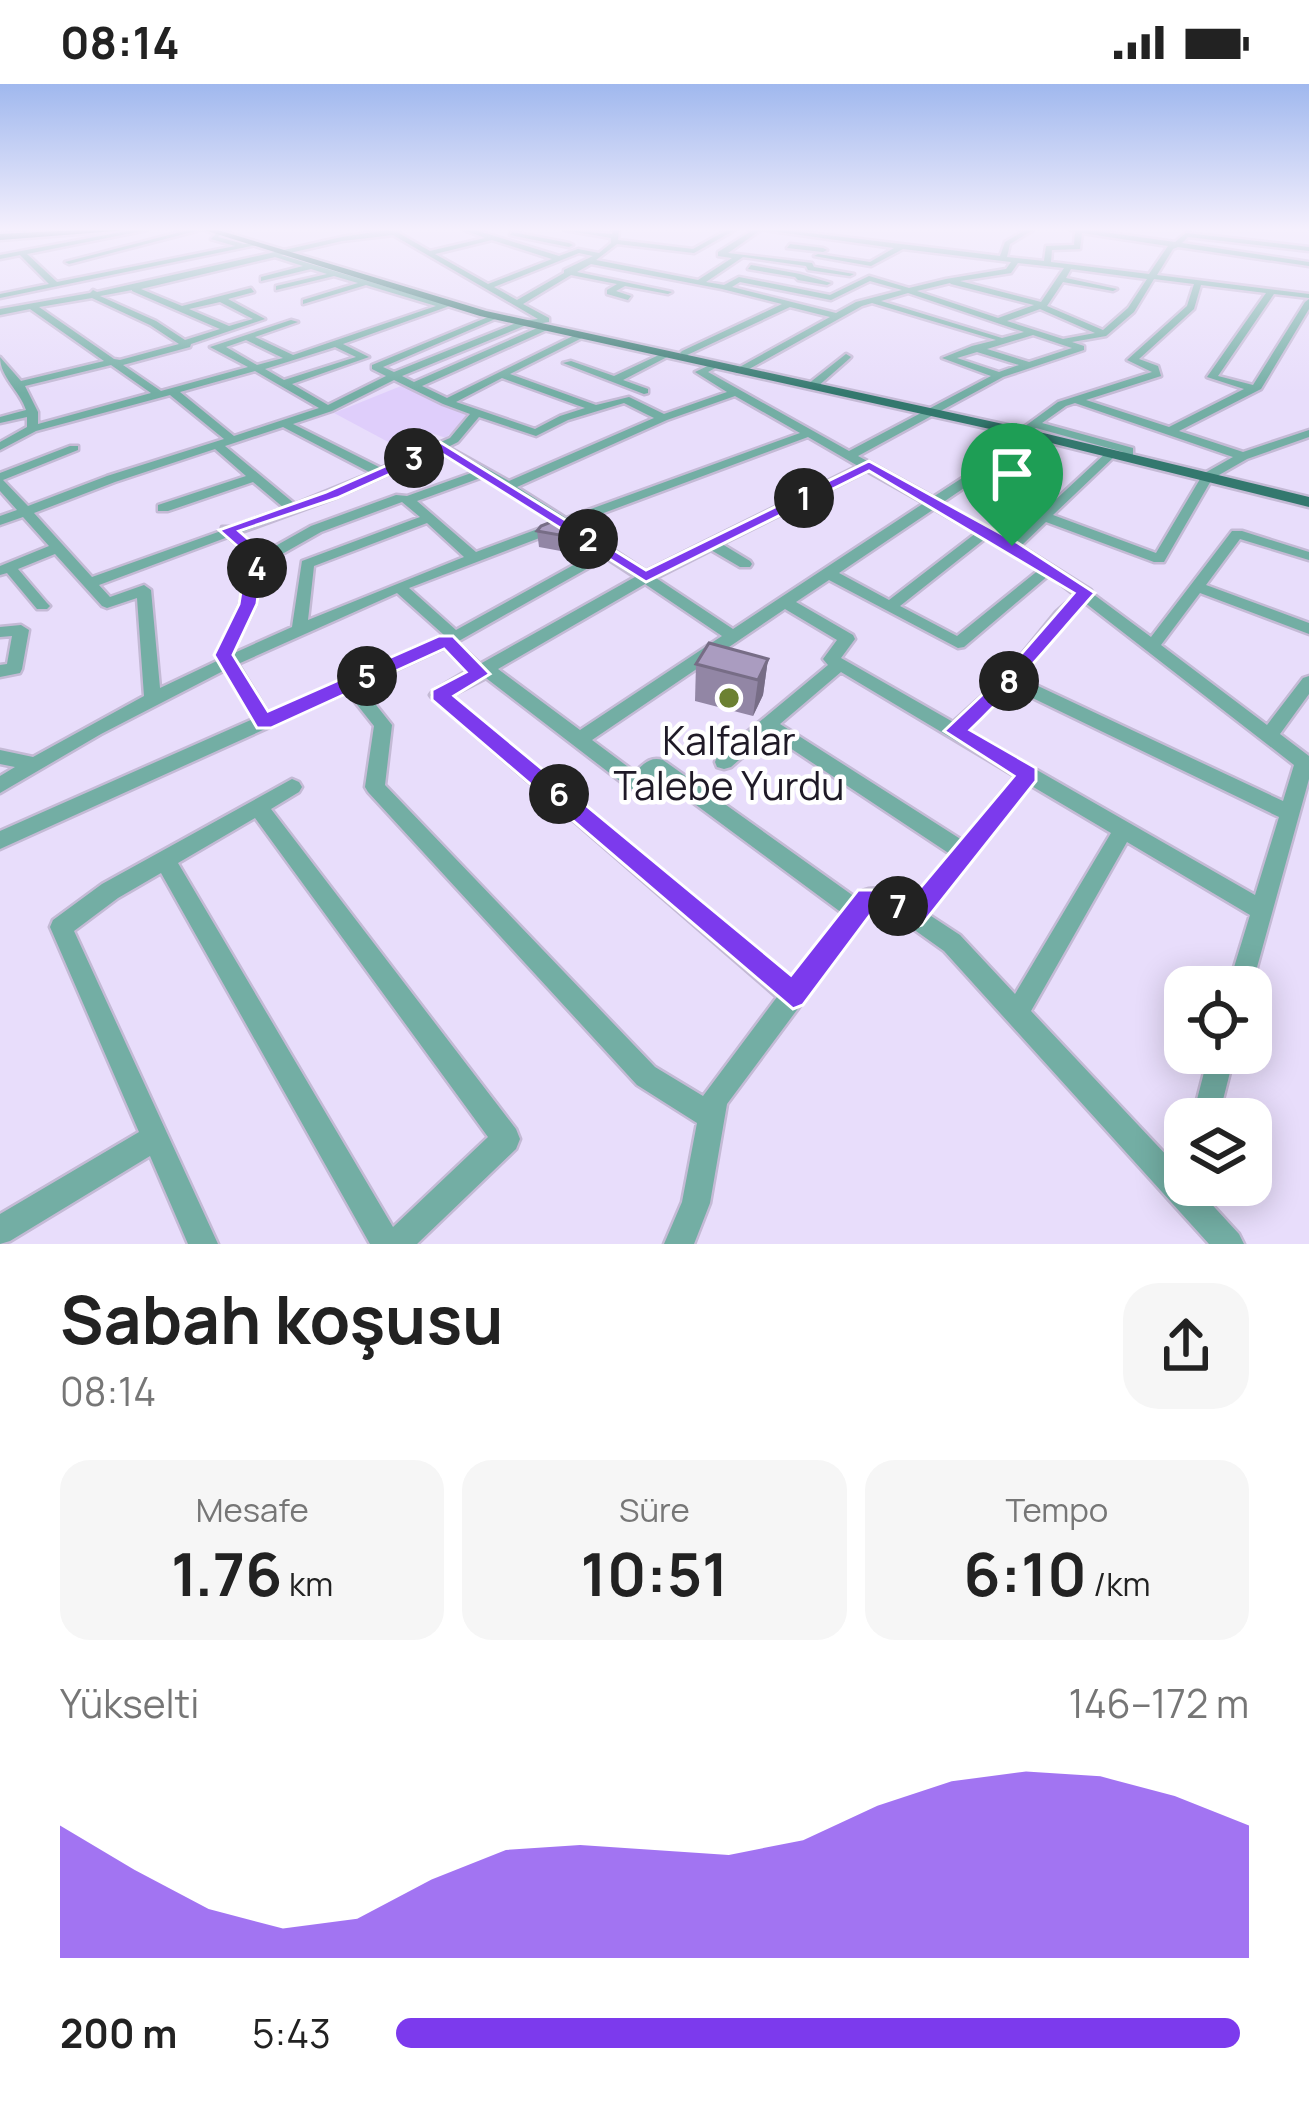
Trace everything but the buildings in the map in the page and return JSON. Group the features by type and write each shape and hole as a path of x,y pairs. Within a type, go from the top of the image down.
{"main road":[{"path":"371,284 448,306 544,323 722,374 772,378 1030,430 1309,502"},
{"path":"544,323 628,346"},
{"path":"664,356 722,374"}],"street":[{"path":"0,296 70,284"},
{"path":"87,284 94,294 185,343"},
{"path":"0,312 148,284"},
{"path":"279,288 295,284"},
{"path":"306,302 363,284"},
{"path":"481,284 520,317 544,323"},
{"path":"486,287 493,284"},
{"path":"0,521 328,409 520,317 554,284"},
{"path":"622,284 610,292 628,298"},
{"path":"630,284 668,292"},
{"path":"709,284 834,315"},
{"path":"725,288 731,284"},
{"path":"764,284 831,298 857,284"},
{"path":"793,995 439,695 860,460 999,375 1081,348 891,284"},
{"path":"508,486 663,418 722,374 834,315 929,284"},
{"path":"963,284 1042,305 1103,333"},
{"path":"1000,320 1042,305 1058,284"},
{"path":"1085,284 1113,289"},
{"path":"1066,340 1103,333 1141,301 1149,284"},
{"path":"580,739 932,500 1062,404 1157,374 1155,368 1132,361 1191,307 1201,284"},
{"path":"1172,430 1257,387 1309,299 1226,284"},
{"path":"131,288 228,329"},
{"path":"184,308 251,290"},
{"path":"1251,388 1212,377 1271,292"},
{"path":"0,383 117,362 261,320 221,299"},
{"path":"872,300 1002,340"},
{"path":"685,359 788,305"},
{"path":"31,306 165,392 224,442 252,478 292,508"},
{"path":"0,447 32,429 292,358 448,306"},
{"path":"496,315 375,367 447,402 536,433 625,399 663,418"},
{"path":"294,322 214,348 328,409"},
{"path":"412,386 544,323"},
{"path":"999,375 947,358 1036,331"},
{"path":"1246,333 1309,342"},
{"path":"447,402 579,336"},
{"path":"247,337 292,358"},
{"path":"285,383 364,357 334,343"},
{"path":"974,348 1030,366"},
{"path":"616,379 664,356"},
{"path":"812,386 846,357"},
{"path":"0,360 33,412 32,429"},
{"path":"568,363 644,391"},
{"path":"722,374 807,434 1049,568 1307,765 1287,812 1246,966"},
{"path":"502,375 595,408"},
{"path":"1076,400 1243,456"},
{"path":"0,419 33,412"},
{"path":"88,583 381,473 454,440 477,412"},
{"path":"283,423 381,473"},
{"path":"1030,430 1130,450 1129,458"},
{"path":"1043,516 1159,559 1207,477 1243,456 1309,433"},
{"path":"0,785 228,664 399,587 807,434"},
{"path":"440,446 733,636"},
{"path":"74,448 0,480 107,603 143,590 153,702"},
{"path":"1012,546 1111,454"},
{"path":"408,500 484,472"},
{"path":"164,508 252,478"},
{"path":"264,722 224,655 262,559 316,529 401,498 472,556"},
{"path":"299,632 307,564 428,518"},
{"path":"227,530 262,559"},
{"path":"890,606 987,531"},
{"path":"1154,644 1237,534 1309,556"},
{"path":"712,544 746,564"},
{"path":"42,606 5,569 57,548"},
{"path":"0,840 450,639 607,552"},
{"path":"826,572 958,644 1049,568"},
{"path":"1198,586 1309,629"},
{"path":"399,587 484,672 636,783 656,765 856,911"},
{"path":"955,731 1010,680 1061,615 1086,593"},
{"path":"784,602 847,639 831,659 1261,910"},
{"path":"0,632 21,630 14,669 0,671"},
{"path":"724,762 840,664"},
{"path":"1010,680 1287,812"},
{"path":"1270,734 1309,682"},
{"path":"350,684 383,725 375,787 646,1076 713,1117"},
{"path":"768,724 964,853"},
{"path":"0,757 33,764"},
{"path":"913,916 1028,774"},
{"path":"203,1244 61,927 292,787"},
{"path":"258,806 506,1138 396,1244"},
{"path":"1017,1013 1123,830"},
{"path":"165,860 386,1244"},
{"path":"679,1244 696,1203 715,1099 867,898 893,902 952,943 1164,1165"},
{"path":"0,1231 154,1138"},
{"path":"1200,1206 1229,1244"}],"shaded area":[{"path":"401,386 469,413 446,438 425,431 392,444 334,413"}],"place":[{"name":"Kalfalar Talebe Yurdu","path":"729,698"}],"route":[{"path":"440,446 646,577 869,465 1012,546 1086,593 1061,615 1010,680 955,731 1028,774 913,916 893,902 867,898 793,995 439,695 480,674 446,641 264,722 224,655 262,559 227,530 331,495 440,446"}]}
